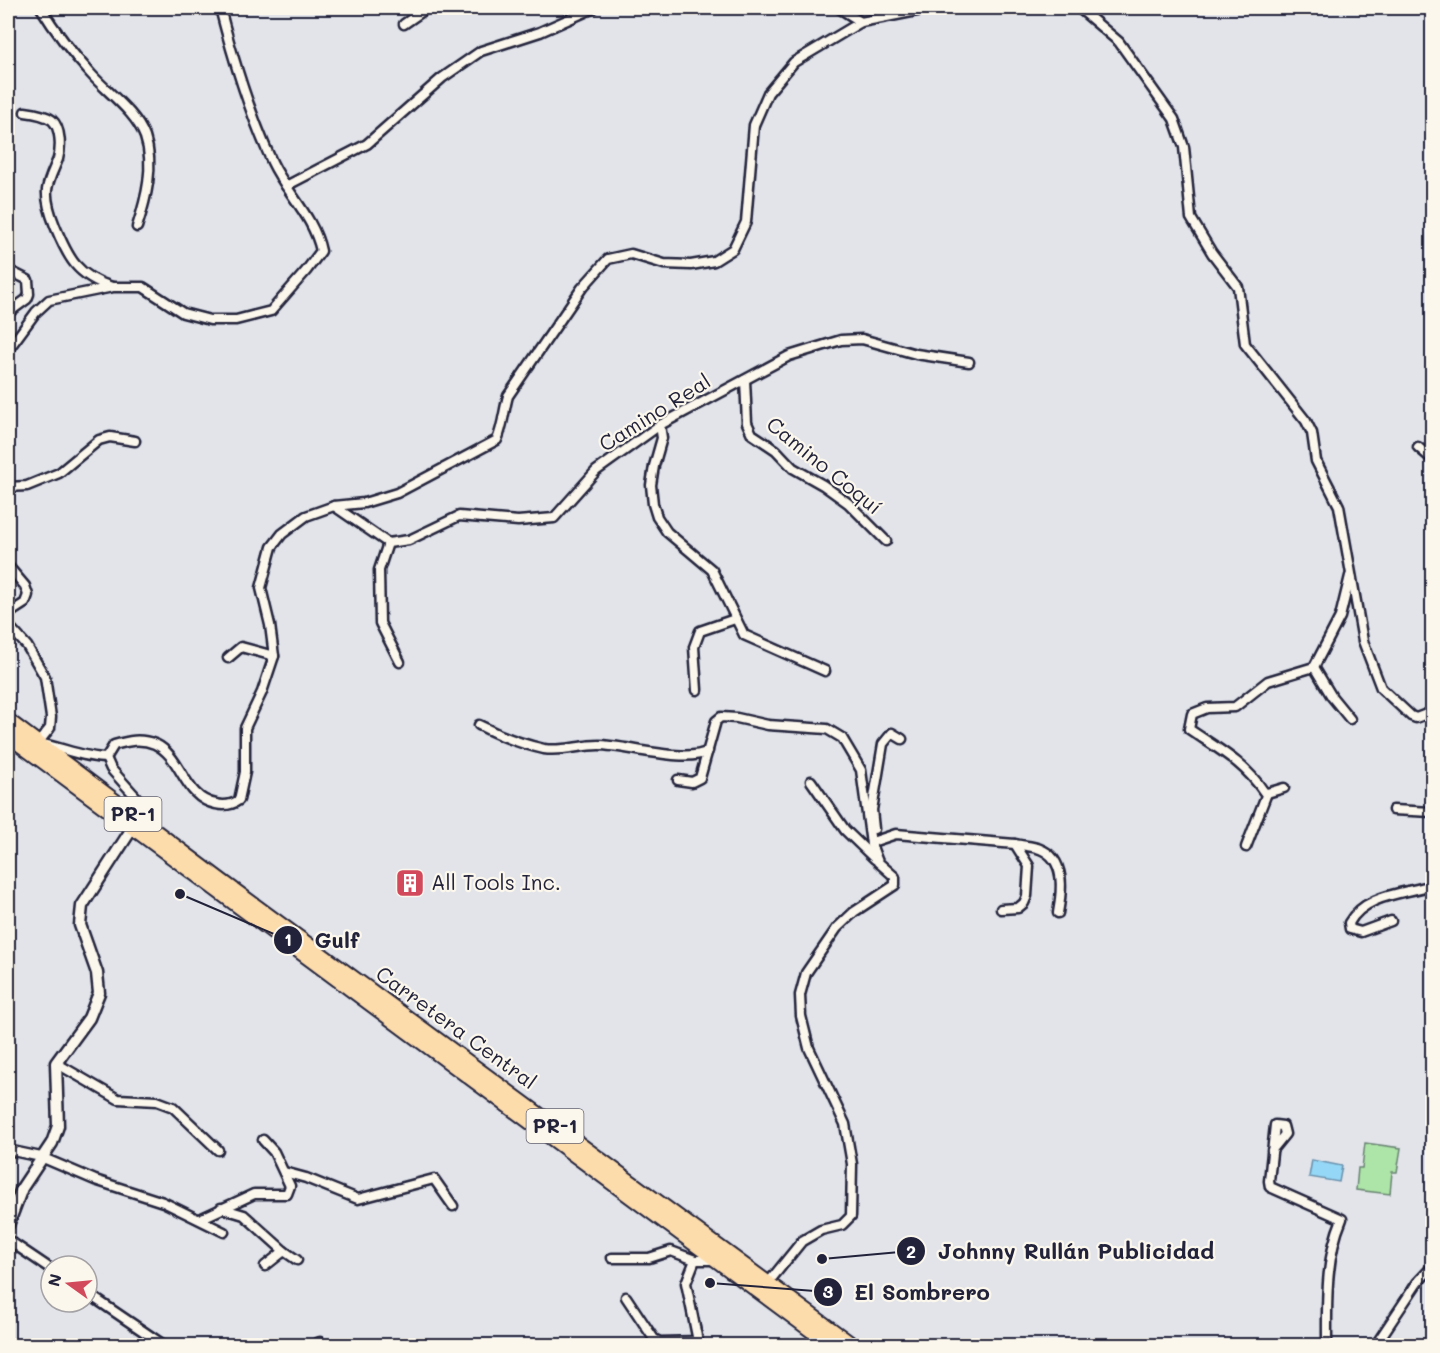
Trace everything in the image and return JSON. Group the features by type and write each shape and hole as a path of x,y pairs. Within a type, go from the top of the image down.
{"highway":[{"name":"Carretera Central","path":"8,721 252,917 720,1260 833,1346"},
{"name":"Carretera Central","path":"8,735 136,823 852,1346"}],"street":[{"path":"41,8 53,28 90,74 141,128 149,156 147,196 137,227"},
{"path":"8,350 36,312 49,300 113,287 142,287 183,313 210,320 236,320 271,310 306,271 321,250 318,236 272,162 232,56 220,8"},
{"path":"404,24 427,8"},
{"path":"286,186 367,144 442,78 481,51 540,32 594,8"},
{"path":"839,8 861,22"},
{"path":"106,758 114,745 137,739 152,743 171,755 188,785 203,799 219,805 235,803 238,800 244,772 245,728 262,692 274,656 261,588 272,547 282,534 306,516 334,506 364,503 397,493 497,440 508,396 582,288 608,259 631,254 664,264 691,265 714,261 733,249 746,222 754,126 768,93 795,62 861,22 932,8"},
{"path":"1079,8 1119,42 1174,119 1184,147 1191,218 1212,253 1238,287 1245,344 1309,427 1316,461 1339,506 1363,641 1381,688 1411,717 1416,718 1432,712"},
{"path":"25,112 51,119 57,128 59,156 47,191 51,217 67,255 78,268 89,276 113,287"},
{"path":"8,270 28,280 29,289 27,299 8,313"},
{"name":"Camino Real","path":"388,543 409,540 459,516 518,521 554,518 596,471 660,425 789,356 841,340 862,339 916,354 969,362"},
{"name":"Camino Coquí","path":"745,380 747,423 752,434 776,450 793,468 823,485 848,504 886,541"},
{"path":"660,425 663,438 651,485 657,517 667,532 712,570 744,635 825,671"},
{"path":"8,487 27,486 59,473 99,440 110,437 135,441"},
{"path":"1418,447 1432,459"},
{"path":"334,506 388,543 379,570 380,623 400,663"},
{"path":"8,566 25,586 28,595 25,603 8,614"},
{"path":"1284,788 1268,793 1263,792 1252,775 1236,760 1189,729 1192,714 1208,708 1235,707 1268,681 1314,667 1340,617 1352,571"},
{"path":"697,690 694,647 700,631 735,619"},
{"path":"8,625 27,646 45,676 51,717 48,732 38,743"},
{"path":"228,658 241,647 274,656"},
{"path":"1314,667 1332,697 1350,719"},
{"path":"678,780 692,782 700,778 716,721 721,717 768,725 827,729 842,738 861,770 878,862"},
{"path":"479,725 545,749 562,750 601,745 693,756 702,755 708,751"},
{"path":"873,843 872,810 883,744 892,732 902,739"},
{"path":"38,743 65,748 84,755 106,758"},
{"path":"8,1225 22,1188 52,1143 58,1126 56,1063 89,1018 99,993 97,973 80,925 82,906 136,823 137,798 111,770 106,758"},
{"path":"768,1284 802,1242 821,1230 842,1225 851,1216 852,1164 844,1124 809,1048 801,1016 800,995 806,973 837,928 854,912 895,885 895,877 845,830 811,781"},
{"path":"1246,847 1268,793"},
{"path":"1393,810 1432,812"},
{"path":"873,843 896,834 1015,844 1041,849 1055,860 1063,888 1058,913"},
{"path":"1001,909 1018,908 1027,896 1029,866 1015,844"},
{"path":"1391,921 1361,932 1350,929 1349,923 1353,915 1372,901 1432,885"},
{"path":"56,1063 118,1099 157,1101 173,1107 218,1150"},
{"path":"200,1219 254,1194 287,1194 290,1186 284,1172 274,1152 263,1140"},
{"path":"8,1150 41,1157 95,1180 163,1202 224,1232"},
{"path":"1272,1150 1270,1187 1342,1219 1329,1258 1327,1346"},
{"path":"284,1172 306,1178 358,1199 434,1179 453,1206"},
{"path":"222,1208 244,1215 297,1260"},
{"path":"8,1240 39,1261"},
{"path":"265,1266 284,1251"},
{"path":"612,1257 649,1258 671,1251 696,1260 720,1260"},
{"path":"626,1297 654,1339 660,1342 698,1343 686,1282 696,1260"},
{"path":"1376,1346 1417,1283 1432,1267"},
{"path":"99,1301 165,1346"},
{"path":"311,1346 320,1342 324,1346"}],"green space":[{"path":"1365,1143 1401,1148 1397,1172 1392,1172 1390,1194 1356,1190 1358,1168 1362,1168"}],"water":[{"path":"1312,1160 1342,1166 1339,1182 1309,1177"}],"place":[{"name":"All Tools Inc.","path":"410,883"},
{"name":"Gulf","path":"180,894"},
{"name":"Johnny Rullán Publicidad","path":"822,1259"},
{"name":"El Sombrero","path":"710,1283"}]}
